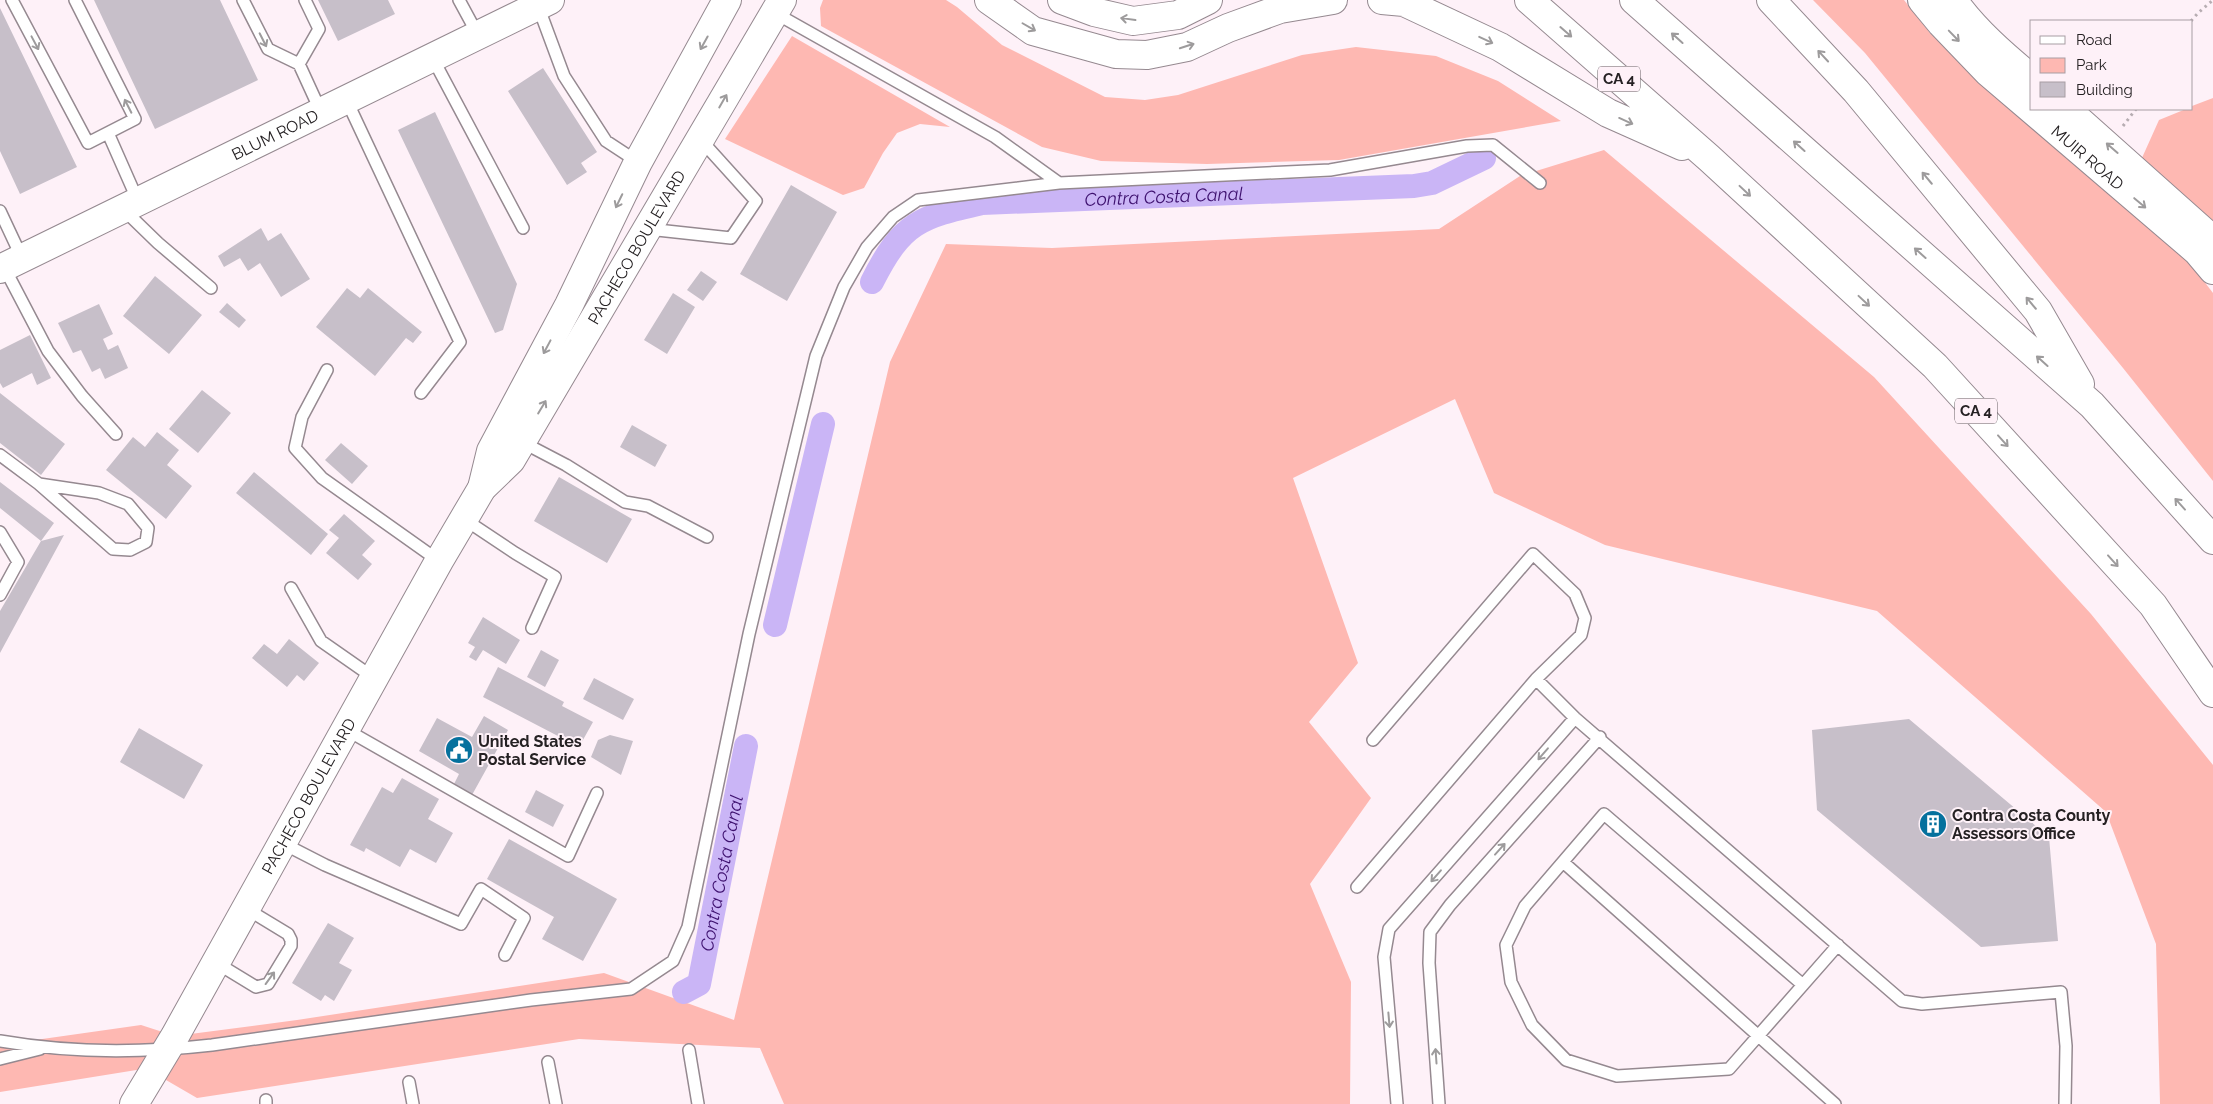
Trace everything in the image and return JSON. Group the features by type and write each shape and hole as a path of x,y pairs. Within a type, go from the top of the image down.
{"main road":[{"name":"PACHECO BOULEVARD","path":"134,1104 167,1050 345,729 482,488 492,451 568,305 638,162 727,0"},
{"path":"989,0 1033,31 1116,54 1147,55 1187,47 1228,28 1280,9 1333,0"},
{"path":"1062,0 1094,12 1133,21 1178,15 1208,0"},
{"path":"1382,0 1404,2 1500,47 1608,113 1709,158"},
{"name":"CA 4","path":"1529,0 1709,158 1935,366 2153,606 2213,693"},
{"path":"1634,0 2092,405 2213,540"},
{"path":"1771,0 1856,92 2038,311 2092,405"},
{"name":"MUIR ROAD","path":"1922,0 1941,23 1988,72 2030,108"},
{"path":"1953,0 1960,10 2011,62 2030,77"},
{"name":"BLUM ROAD","path":"9,264 432,58 534,4"},
{"name":"PACHECO BOULEVARD","path":"482,488 511,460 779,6"},
{"name":"MUIR ROAD","path":"2032,110 2197,251 2213,270"},
{"name":"MUIR ROAD","path":"2067,110 2213,240"}],"lane":[{"path":"12,0 88,143 135,119 75,0"},
{"path":"243,0 268,49 299,64 321,112"},
{"path":"299,64 319,29 305,0"},
{"path":"459,0 478,35"},
{"path":"534,4 564,76 606,141 638,162"},
{"path":"779,6 995,137 1059,183"},
{"path":"432,58 523,228"},
{"path":"346,99 460,342 421,393"},
{"path":"108,133 130,205 158,243 211,288"},
{"path":"648,229 731,238 756,201 700,139"},
{"path":"0,1041 43,1048 167,1050 522,1001 632,990 673,962 688,927 749,634 816,356 844,288 867,246 893,217 918,200 1059,183 1330,170 1467,146 1494,145 1540,183"},
{"path":"0,211 9,264 48,351 82,396 116,434"},
{"path":"327,370 302,417 294,448 322,478 439,562"},
{"path":"522,442 566,464 626,502 648,506 706,537"},
{"path":"0,455 39,484 113,549 130,550 146,542 148,528 128,504 99,493 39,484"},
{"path":"464,519 515,554 556,577 532,628"},
{"path":"0,532 18,562 0,594"},
{"path":"1358,887 1536,679 1581,635 1585,618 1575,594 1533,554 1373,740"},
{"path":"291,588 321,641 374,678"},
{"path":"1536,679 1575,718 1902,1001 1922,1004 2061,992 2066,1046 2065,1104"},
{"path":"1397,1104 1384,957 1389,930 1575,718"},
{"path":"345,729 568,856 597,793"},
{"path":"1439,1104 1429,962 1430,932 1450,905 1600,738"},
{"path":"1803,985 1604,814 1525,906 1506,945 1512,982 1532,1025 1566,1060 1617,1076 1729,1069 1758,1035 1803,985 1838,945"},
{"path":"282,843 325,865 461,924 481,889 524,918 505,955"},
{"path":"1563,862 1836,1104"},
{"path":"215,962 256,986 262,987 268,984 291,946 288,934 245,908"},
{"path":"0,1059 43,1048"},
{"path":"689,1050 698,1104"},
{"path":"548,1062 556,1104"},
{"path":"409,1082 413,1104"}],"path":[{"path":"2193,20 2213,0"}],"green space":[{"path":"823,0 946,0 1002,45 1105,97 1145,100 1178,95 1302,55 1356,47 1436,56 1498,81 1561,121 1339,160 1207,164 1101,161 1042,147 821,26 820,8"},
{"path":"1813,0 1904,0 1930,33 1992,91 2147,224 2193,267 2213,293 2213,481 1865,53"},
{"path":"792,36 950,127 920,124 897,133 883,153 864,188 843,195 725,139"},
{"path":"2213,98 2213,226 2137,169 2159,120 2184,110 2193,110 2193,106"},
{"path":"1604,150 1874,377 2091,614 2213,765 2213,1104 2160,1104 2156,944 2106,812 1877,611 1605,545 1494,493 1455,399 1293,478 1358,663 1309,722 1371,798 1310,884 1351,982 1350,1104 784,1104 760,1048 579,1039 197,1098 166,1080 155,1067 0,1092 0,1045 141,1025 175,1036 297,1020 604,973 734,1020 890,362 946,244 1052,248 1439,229 1520,176"}],"building":[{"path":"94,0 220,0 258,80 155,129"},
{"path":"318,0 388,0 395,14 338,41"},
{"path":"0,8 77,167 20,194 0,151"},
{"path":"543,68 597,152 581,163 587,172 567,185 508,91"},
{"path":"435,112 517,284 503,330 495,333 398,130"},
{"path":"791,185 837,212 787,301 740,274"},
{"path":"261,228 268,241 281,233 310,279 281,297 260,263 248,271 240,258 224,267 218,256"},
{"path":"701,271 717,282 703,301 687,290"},
{"path":"155,276 202,315 169,354 123,316"},
{"path":"347,288 360,298 368,288 422,332 413,343 406,338 375,376 316,327"},
{"path":"673,293 695,307 667,354 644,340"},
{"path":"227,303 246,320 239,328 219,312"},
{"path":"99,304 113,334 103,339 108,350 118,345 128,368 105,379 100,368 92,372 81,350 73,353 58,323"},
{"path":"30,335 51,378 37,385 32,373 3,388 0,383 0,350"},
{"path":"202,390 231,413 198,453 169,429"},
{"path":"0,393 65,444 41,475 0,443"},
{"path":"632,425 667,445 655,467 620,447"},
{"path":"157,432 179,450 167,465 192,486 166,519 106,470 133,437 145,447"},
{"path":"341,443 368,466 352,484 325,460"},
{"path":"254,472 328,534 311,555 236,493"},
{"path":"559,477 632,519 607,563 534,521"},
{"path":"0,482 54,523 41,541 0,508"},
{"path":"344,514 375,541 362,555 372,564 358,580 326,553 339,538 329,530"},
{"path":"64,535 0,653 0,611 41,541"},
{"path":"483,617 520,640 506,664 483,650 476,661 469,657 475,647 468,643"},
{"path":"289,639 319,663 304,681 297,675 287,687 252,658 264,644 277,654"},
{"path":"541,650 559,660 545,687 527,677"},
{"path":"498,667 564,702 562,706 593,722 579,747 483,697"},
{"path":"594,678 634,699 623,720 583,699"},
{"path":"484,716 508,730 472,795 454,784 459,774 419,751 437,718 472,737"},
{"name":"Contra Costa County Assessors Office","path":"1909,719 2049,837 2058,941 1981,947 1817,810 1812,730"},
{"path":"139,728 203,765 184,799 120,762"},
{"path":"610,735 633,741 621,775 591,757 598,740"},
{"path":"402,778 439,799 428,819 453,833 436,863 410,849 400,867 366,848 364,852 350,845 382,787 393,793"},
{"path":"536,790 564,805 553,827 525,812"},
{"path":"509,839 617,899 583,961 542,939 554,917 487,879"},
{"path":"328,923 354,938 339,963 352,970 334,1001 325,995 321,1001 292,983"}],"waterway":[{"name":"Contra Costa Canal","path":"872,282 893,246 915,225 943,213 982,203 1414,186 1432,183 1484,158"},
{"name":"Contra Costa Canal","path":"775,625 823,424"},
{"name":"Contra Costa Canal","path":"684,992 699,984 746,746"}],"place":[{"name":"United States Postal Service","path":"459,750"},
{"name":"Contra Costa County Assessors Office","path":"1933,824"}]}
